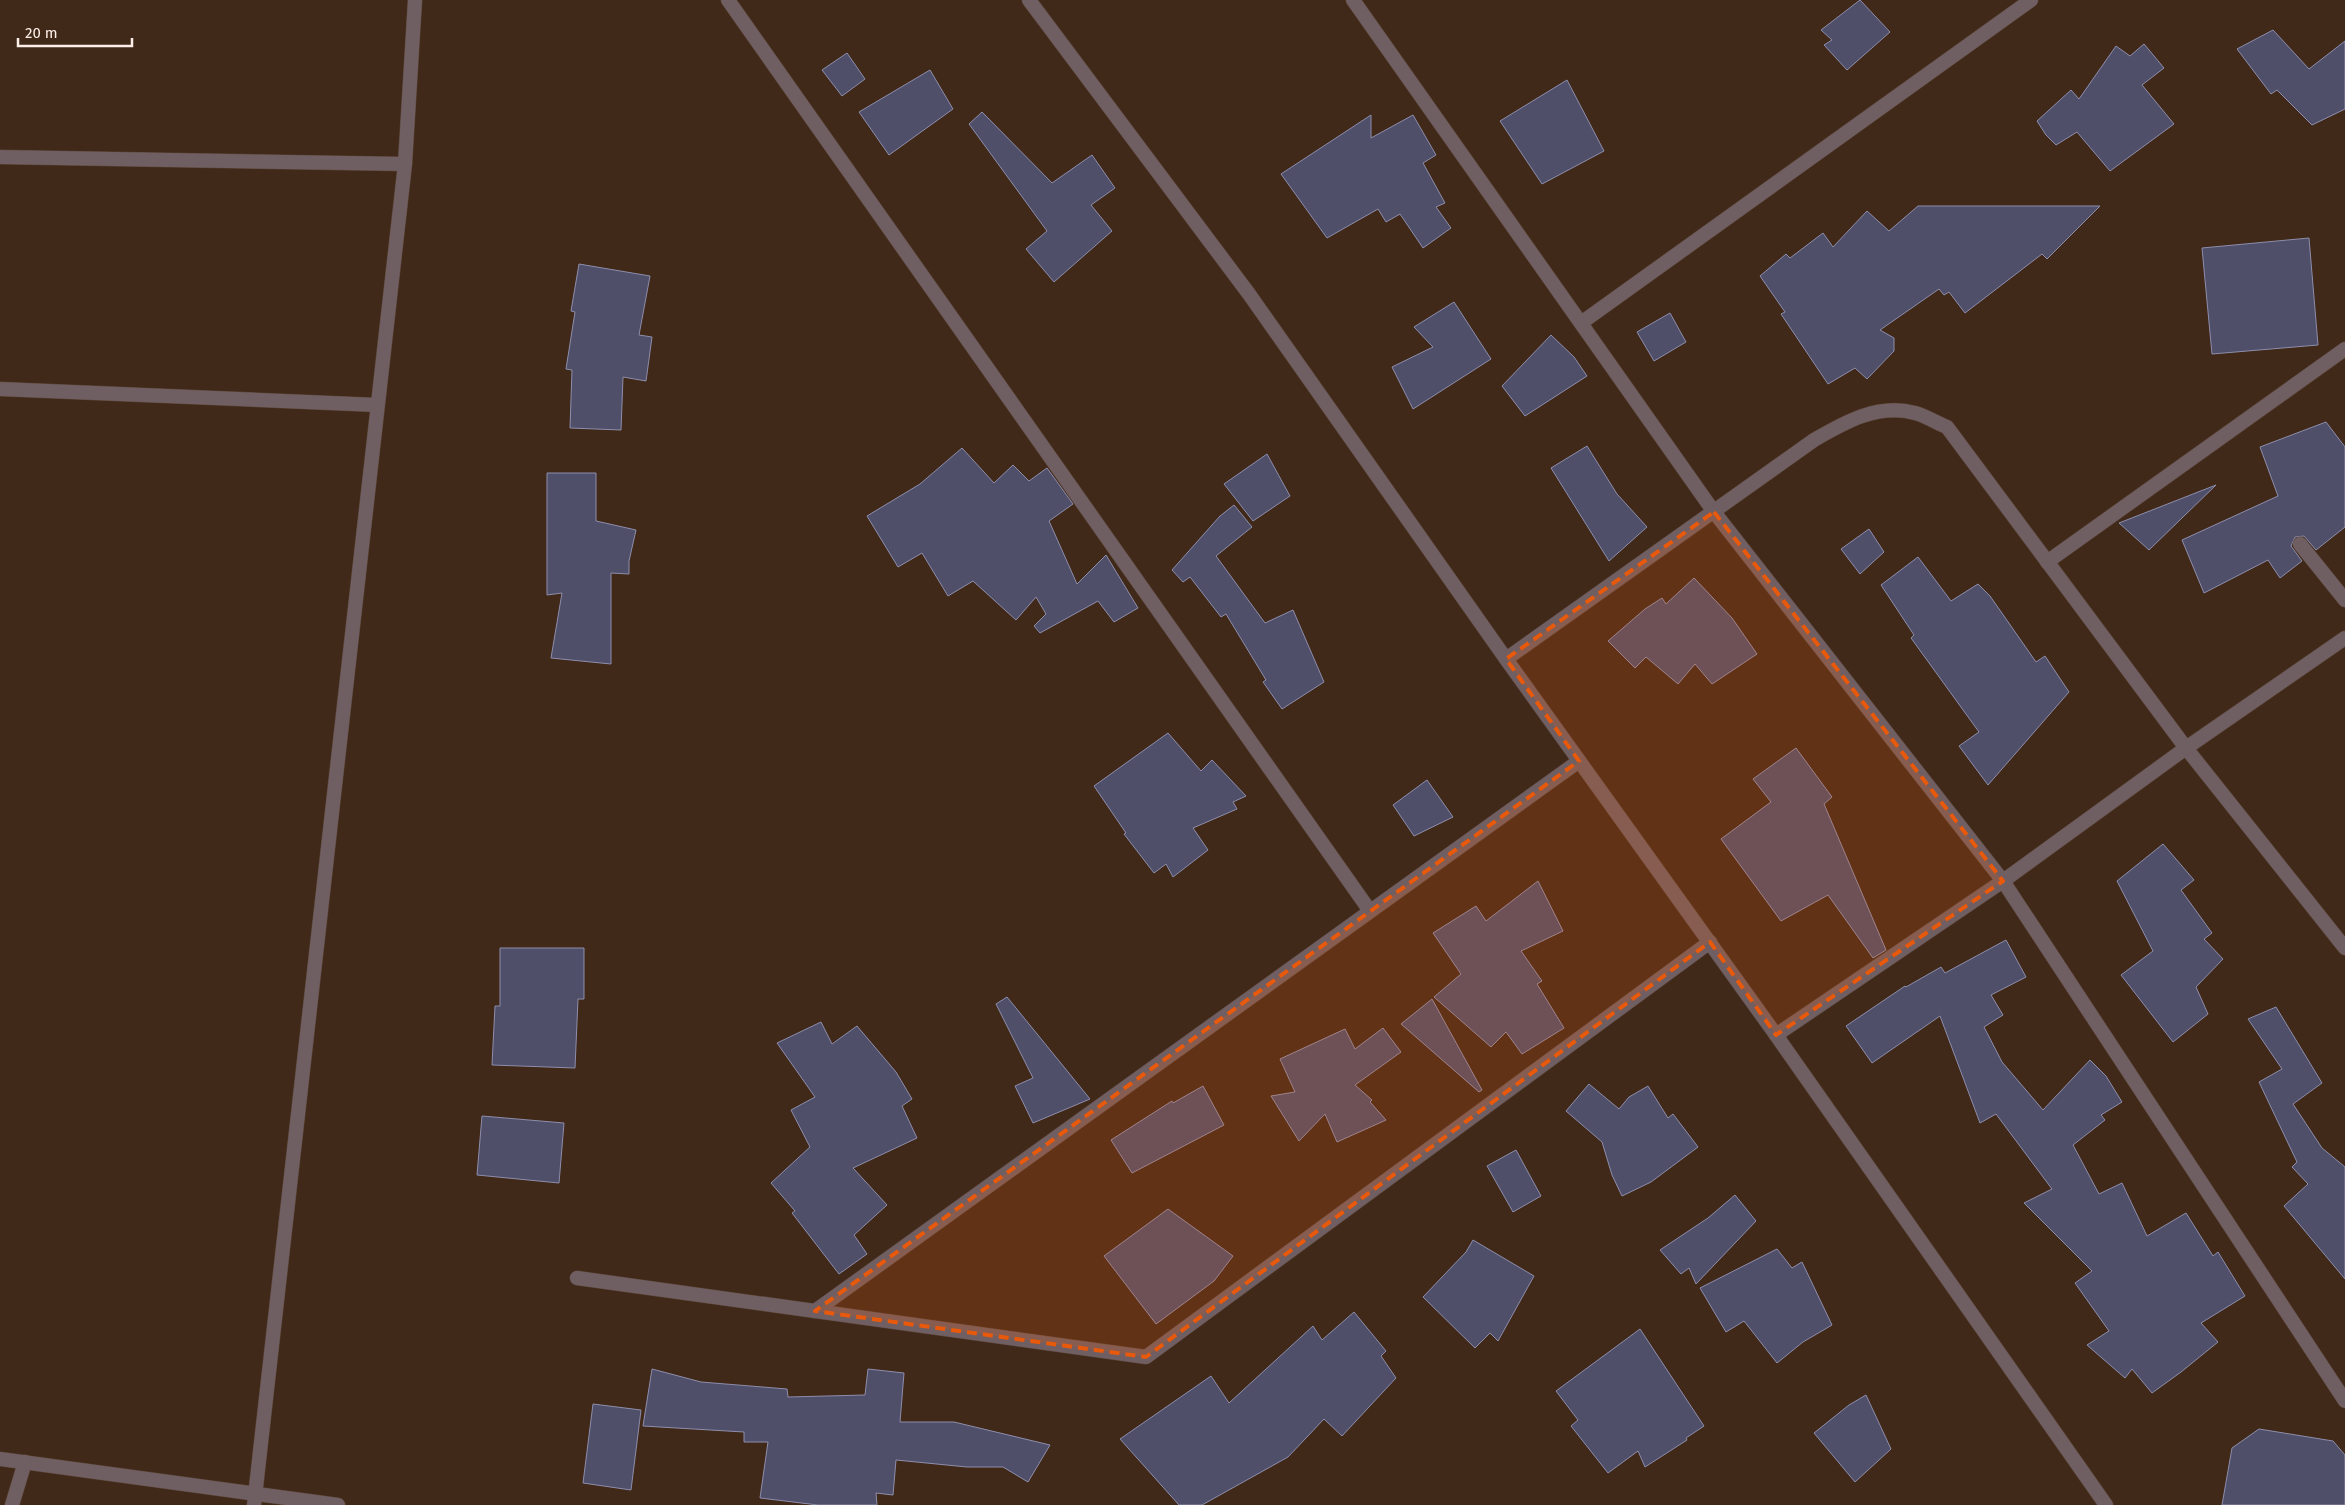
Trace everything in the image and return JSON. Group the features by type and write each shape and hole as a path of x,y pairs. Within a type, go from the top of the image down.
{"street":[{"path":"255,1499 404,164 415,0"},
{"path":"728,0 1370,911"},
{"path":"1029,0 1249,294 1506,659 1776,1035 2106,1505"},
{"path":"1353,0 1714,512 2003,881 2345,1401"},
{"path":"1581,323 2031,0"},
{"path":"0,157 404,164"},
{"path":"2047,562 2345,349"},
{"path":"0,389 378,405"},
{"path":"1506,659 1814,440 1848,420 1884,410 1916,413 1947,427 2186,748 2345,948"},
{"path":"2300,544 2345,600"},
{"path":"1776,1035 2003,881 2186,748 2345,638"},
{"path":"815,1311 1580,761"},
{"path":"577,1278 1146,1357 1710,942"},
{"path":"0,1459 255,1499 338,1505"},
{"path":"12,1505 25,1462"}],"highlighted area":[{"path":"1714,512 2003,881 1776,1035 1710,942 1146,1357 815,1311 1579,761 1506,659"}],"building":[{"path":"1860,0 1890,32 1847,70 1824,45 1832,40 1821,30"},
{"path":"2273,30 2309,69 2345,41 2345,109 2312,125 2277,90 2271,94 2237,49"},
{"path":"2144,44 2164,68 2142,85 2174,124 2110,171 2077,132 2056,145 2046,135 2037,121 2071,90 2079,99 2116,46 2130,56"},
{"path":"847,53 865,79 842,96 822,70"},
{"path":"930,70 953,109 889,155 859,112"},
{"path":"1567,80 1604,151 1542,184 1500,121"},
{"path":"982,112 1052,183 1092,155 1115,188 1091,205 1112,231 1054,282 1026,249 1047,231 969,124"},
{"path":"1371,115 1371,138 1413,115 1436,155 1423,163 1445,203 1436,207 1451,228 1423,248 1400,214 1386,222 1378,209 1327,238 1281,174"},
{"path":"1918,206 2100,206 2047,259 2042,254 1965,313 1949,292 1944,295 1939,289 1880,330 1894,338 1894,351 1867,379 1855,368 1828,384 1781,314 1785,312 1760,276 1786,254 1790,258 1823,233 1833,247 1867,211 1889,231"},
{"path":"2309,238 2318,345 2212,354 2202,248"},
{"path":"579,264 650,276 639,335 652,337 646,381 623,377 621,430 570,428 572,370 566,369 575,312 571,311"},
{"path":"1454,302 1491,359 1413,409 1392,367 1433,347 1414,327"},
{"path":"1670,313 1686,342 1654,361 1637,332"},
{"path":"1551,335 1574,357 1587,376 1525,416 1502,386"},
{"path":"2326,422 2345,447 2345,527 2316,550 2304,536 2295,537 2291,546 2302,561 2280,578 2268,560 2204,593 2182,540 2278,496 2260,447"},
{"path":"1587,446 1617,494 1647,527 1609,561 1551,468"},
{"path":"962,448 994,483 1013,465 1029,481 1047,468 1073,504 1049,521 1077,584 1106,555 1138,608 1114,622 1098,601 1040,633 1034,626 1046,614 1036,597 1016,620 973,581 948,596 922,553 898,567 867,516 920,484"},
{"path":"1267,454 1290,496 1253,521 1224,484"},
{"path":"547,473 596,473 596,521 636,530 629,561 629,574 611,573 611,664 551,658 562,593 547,595"},
{"path":"2216,485 2149,550 2119,523"},
{"path":"1234,505 1252,527 1216,556 1265,623 1293,610 1324,682 1282,709 1263,682 1266,680 1226,614 1221,617 1190,577 1183,582 1172,570 1220,516"},
{"path":"1869,529 1884,552 1860,574 1841,549"},
{"path":"1918,557 1951,601 1978,584 1990,596 2036,662 2045,656 2069,692 1988,785 1959,746 1979,732 1911,638 1914,635 1881,585"},
{"path":"1694,578 1732,618 1757,654 1712,684 1695,664 1678,684 1646,657 1635,668 1608,641 1645,609 1662,598 1666,604"},
{"path":"1168,733 1201,771 1212,760 1246,796 1233,802 1237,809 1193,828 1208,850 1173,877 1166,864 1154,873 1124,834 1126,833 1094,786"},
{"path":"1796,748 1832,797 1824,804 1886,950 1873,958 1828,895 1781,921 1721,839 1771,802 1753,779"},
{"path":"1427,780 1453,817 1414,836 1393,805"},
{"path":"2163,844 2194,880 2181,890 2212,933 2204,939 2223,959 2196,987 2208,1014 2173,1042 2121,975 2153,951 2117,881"},
{"path":"1538,881 1563,931 1521,951 1542,981 1537,984 1564,1028 1522,1054 1506,1032 1491,1047 1434,997 1461,974 1433,933 1476,906 1486,921"},
{"path":"2006,940 2026,977 1991,995 2003,1015 1984,1027 2002,1062 2043,1110 2090,1060 2106,1076 2122,1102 2101,1115 2105,1120 2073,1145 2099,1194 2122,1183 2147,1236 2186,1213 2213,1256 2218,1252 2245,1296 2201,1323 2218,1342 2152,1393 2132,1369 2125,1378 2087,1345 2109,1331 2075,1283 2092,1271 2024,1203 2052,1189 1996,1114 1980,1123 1940,1016 1872,1063 1846,1026 1905,986 1941,967 1945,973"},
{"path":"500,948 584,948 584,999 578,999 575,1068 492,1065 495,1006 500,1006"},
{"path":"1007,997 1090,1099 1033,1123 1015,1086 1033,1078 996,1004"},
{"path":"1432,999 1482,1090 1479,1092 1401,1024"},
{"path":"2276,1007 2322,1083 2293,1104 2322,1148 2345,1167 2345,1279 2284,1206 2308,1184 2292,1167 2297,1162 2259,1082 2282,1069 2248,1019"},
{"path":"821,1022 832,1044 857,1026 896,1072 912,1099 902,1106 917,1138 853,1168 887,1205 854,1235 867,1254 839,1274 792,1213 795,1211 771,1183 810,1147 791,1110 815,1097 777,1043"},
{"path":"1383,1028 1401,1052 1355,1085 1372,1100 1370,1102 1386,1120 1337,1142 1325,1114 1299,1141 1271,1096 1295,1092 1280,1059 1345,1029 1355,1049"},
{"path":"1589,1084 1619,1109 1629,1097 1648,1086 1668,1118 1673,1114 1698,1147 1651,1182 1622,1196 1612,1175 1602,1142 1566,1111"},
{"path":"1203,1086 1224,1125 1132,1173 1111,1140 1172,1101 1173,1103"},
{"path":"482,1116 564,1123 559,1183 477,1175"},
{"path":"1516,1150 1541,1196 1513,1212 1487,1166"},
{"path":"1735,1195 1756,1221 1696,1284 1689,1268 1681,1274 1660,1250 1708,1218"},
{"path":"1168,1209 1233,1256 1214,1281 1156,1324 1104,1256"},
{"path":"1473,1240 1534,1276 1498,1341 1490,1333 1475,1348 1423,1297 1466,1252"},
{"path":"1777,1249 1792,1268 1802,1262 1832,1325 1803,1342 1777,1363 1744,1321 1726,1332 1700,1288"},
{"path":"1354,1312 1386,1351 1381,1356 1396,1378 1342,1436 1324,1419 1288,1457 1202,1505 1179,1505 1120,1439 1211,1376 1229,1403 1313,1326 1322,1340"},
{"path":"1640,1329 1704,1426 1686,1438 1687,1440 1645,1467 1638,1451 1608,1473 1571,1426 1578,1420 1556,1391"},
{"path":"652,1369 701,1382 787,1389 788,1397 865,1395 868,1369 904,1373 900,1422 954,1422 1050,1445 1028,1482 1003,1467 967,1467 896,1460 893,1495 876,1493 877,1505 818,1505 760,1498 768,1442 744,1442 744,1432 643,1426"},
{"path":"1866,1395 1891,1449 1855,1482 1814,1433 1849,1405"},
{"path":"593,1404 641,1410 631,1490 583,1483"},
{"path":"2259,1429 2333,1441 2345,1455 2345,1505 2222,1505 2232,1448"}]}
